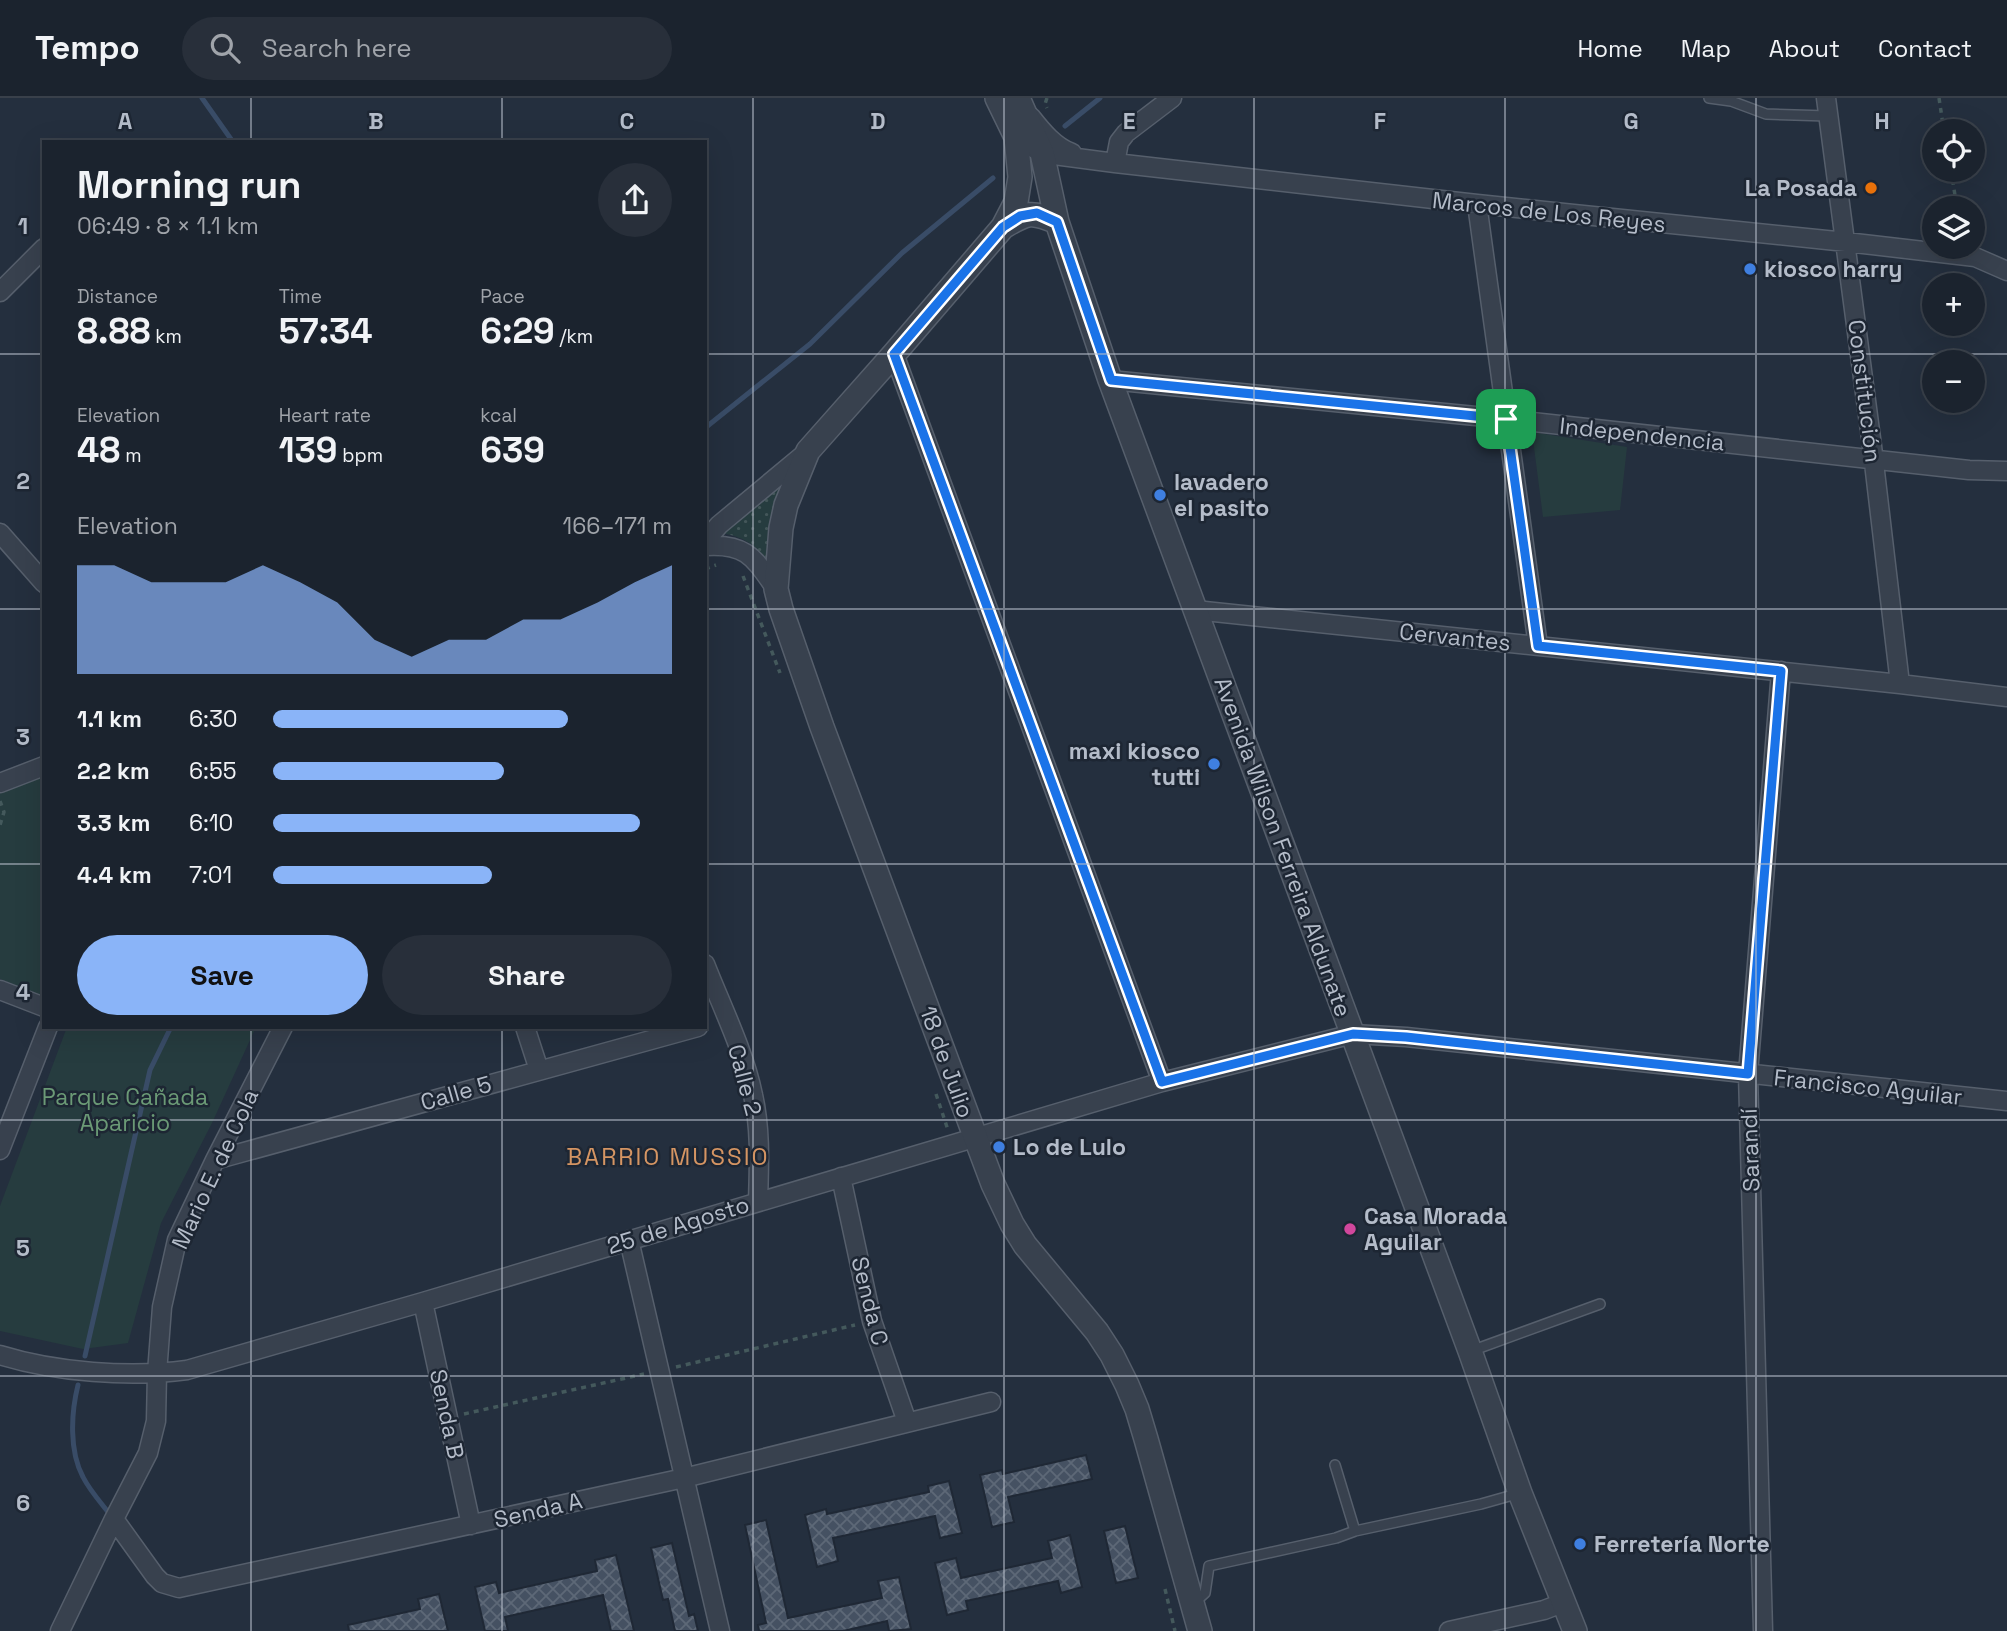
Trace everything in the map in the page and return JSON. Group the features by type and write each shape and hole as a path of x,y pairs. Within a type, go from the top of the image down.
{"street":[{"path":"707,539 719,525 808,450 1003,227 1016,202 1020,177 1016,137 998,98"},
{"path":"1115,163 1119,142 1126,133 1171,98"},
{"name":"Marcos de Los Reyes","path":"1020,102 1041,130 1063,150 1089,158"},
{"name":"Avenida Wilson Ferreira Aldunate","path":"1020,102 1042,153 1057,222 1111,380 1520,1493 1575,1631"},
{"name":"Constitución","path":"1827,107 1874,460 1900,684"},
{"name":"Marcos de Los Reyes","path":"1016,137 1042,153 1115,163 1975,257 2007,271"},
{"path":"1477,204 1538,646"},
{"path":"1003,227 1020,216 1037,213 1057,222"},
{"path":"0,292 42,250"},
{"path":"894,354 1162,1082"},
{"name":"Independencia","path":"1111,380 1506,419 1969,470 2007,471"},
{"name":"18 de Julio","path":"808,450 786,505 781,528 776,589 781,609 993,1184 1025,1245 1097,1332 1127,1385 1143,1429 1200,1631"},
{"path":"0,533 42,581"},
{"name":"18 de Julio","path":"707,546 722,545 740,549 756,561 776,589"},
{"name":"Cervantes","path":"1195,610 2007,697"},
{"name":"Sarandí","path":"1763,1631 1748,1074 1781,671"},
{"path":"0,783 42,766"},
{"name":"Calle 2","path":"707,969 744,1063 753,1095 760,1148 758,1202"},
{"path":"0,990 42,1006"},
{"path":"707,1025 727,1020"},
{"path":"0,1150 47,1029"},
{"name":"Mario E. de Cola","path":"60,1631 148,1453 156,1421 162,1307 177,1240 282,1029"},
{"path":"525,1029 539,1070"},
{"name":"Calle 5","path":"215,1160 691,1029"},
{"name":"25 de Agosto","path":"0,1355 76,1370 157,1373 187,1370 1162,1082 1353,1034"},
{"name":"Francisco Aguilar","path":"1353,1034 1406,1037 2007,1101"},
{"name":"Senda C","path":"841,1177 872,1321 907,1422"},
{"path":"629,1240 720,1631"},
{"name":"Senda B","path":"423,1302 471,1525"},
{"name":"Senda A","path":"114,1519 155,1576 162,1583 179,1588 684,1478 990,1402"},
{"path":"1449,1631 1565,1602"}],"lane":[{"path":"1709,98 1731,101 1766,114 1827,107"},
{"path":"1470,1351 1600,1304"},
{"path":"1335,1465 1355,1531"},
{"path":"1193,1604 1205,1593 1209,1566 1520,1493"}],"path":[{"path":"1939,98 1942,119"},
{"path":"0,801 4,812 0,825"}],"green space":[{"path":"1532,432 1627,447 1620,510 1543,517"},
{"path":"794,467 770,566 750,544 738,537 722,533"},
{"path":"42,776 42,995 0,979 0,790"},
{"name":"Parque Cañada Aparicio","path":"66,1029 255,1029 212,1123 161,1223 128,1343 83,1349 0,1331 0,1206"}],"building":[{"path":"1086,1455 1092,1479 1008,1497 1014,1522 992,1527 980,1475 1002,1470 1003,1474"},
{"path":"949,1481 962,1533 940,1538 935,1516 833,1538 838,1561 817,1567 805,1515 826,1509 827,1514 929,1492 928,1486"},
{"path":"766,1520 788,1618 882,1598 878,1581 899,1577 911,1629 889,1631 887,1621 843,1631 759,1631 758,1625 766,1623 745,1525"},
{"path":"1125,1526 1138,1578 1116,1583 1104,1531"},
{"path":"1070,1535 1082,1587 1061,1593 1058,1581 966,1601 968,1610 947,1615 935,1563 956,1558 961,1578 1052,1558 1048,1541"},
{"path":"672,1543 689,1616 694,1614 698,1631 675,1631 668,1599 663,1600 651,1548"},
{"path":"616,1555 634,1631 611,1631 603,1595 505,1617 508,1631 485,1631 475,1587 496,1582 499,1593 597,1571 595,1560"},
{"path":"439,1594 448,1631 349,1631 348,1625 420,1609 418,1599"}],"waterway":[{"path":"202,98 232,140"},
{"path":"1065,126 1100,98"},
{"path":"707,426 810,344 902,253 993,178"},
{"path":"85,1356 150,1070 170,1029"},
{"path":"78,1385 73,1420 75,1456 86,1482 112,1517"}],"place":[{"name":"La Posada","path":"1871,188"},
{"name":"kiosco harry","path":"1750,269"},
{"name":"lavadero el pasito","path":"1160,495"},
{"name":"maxi kiosco tutti","path":"1214,764"},
{"name":"Lo de Lulo","path":"999,1147"},
{"name":"Casa Morada Aguilar","path":"1350,1229"},
{"name":"Ferretería Norte","path":"1580,1544"}],"district":[{"name":"BARRIO MUSSIO","path":"668,1156"}],"route":[{"path":"1037,213 1057,222 1111,380 1506,419 1538,646 1781,671 1748,1074 1406,1037 1353,1034 1162,1082 894,354 1003,227 1020,216 1037,213"}]}
